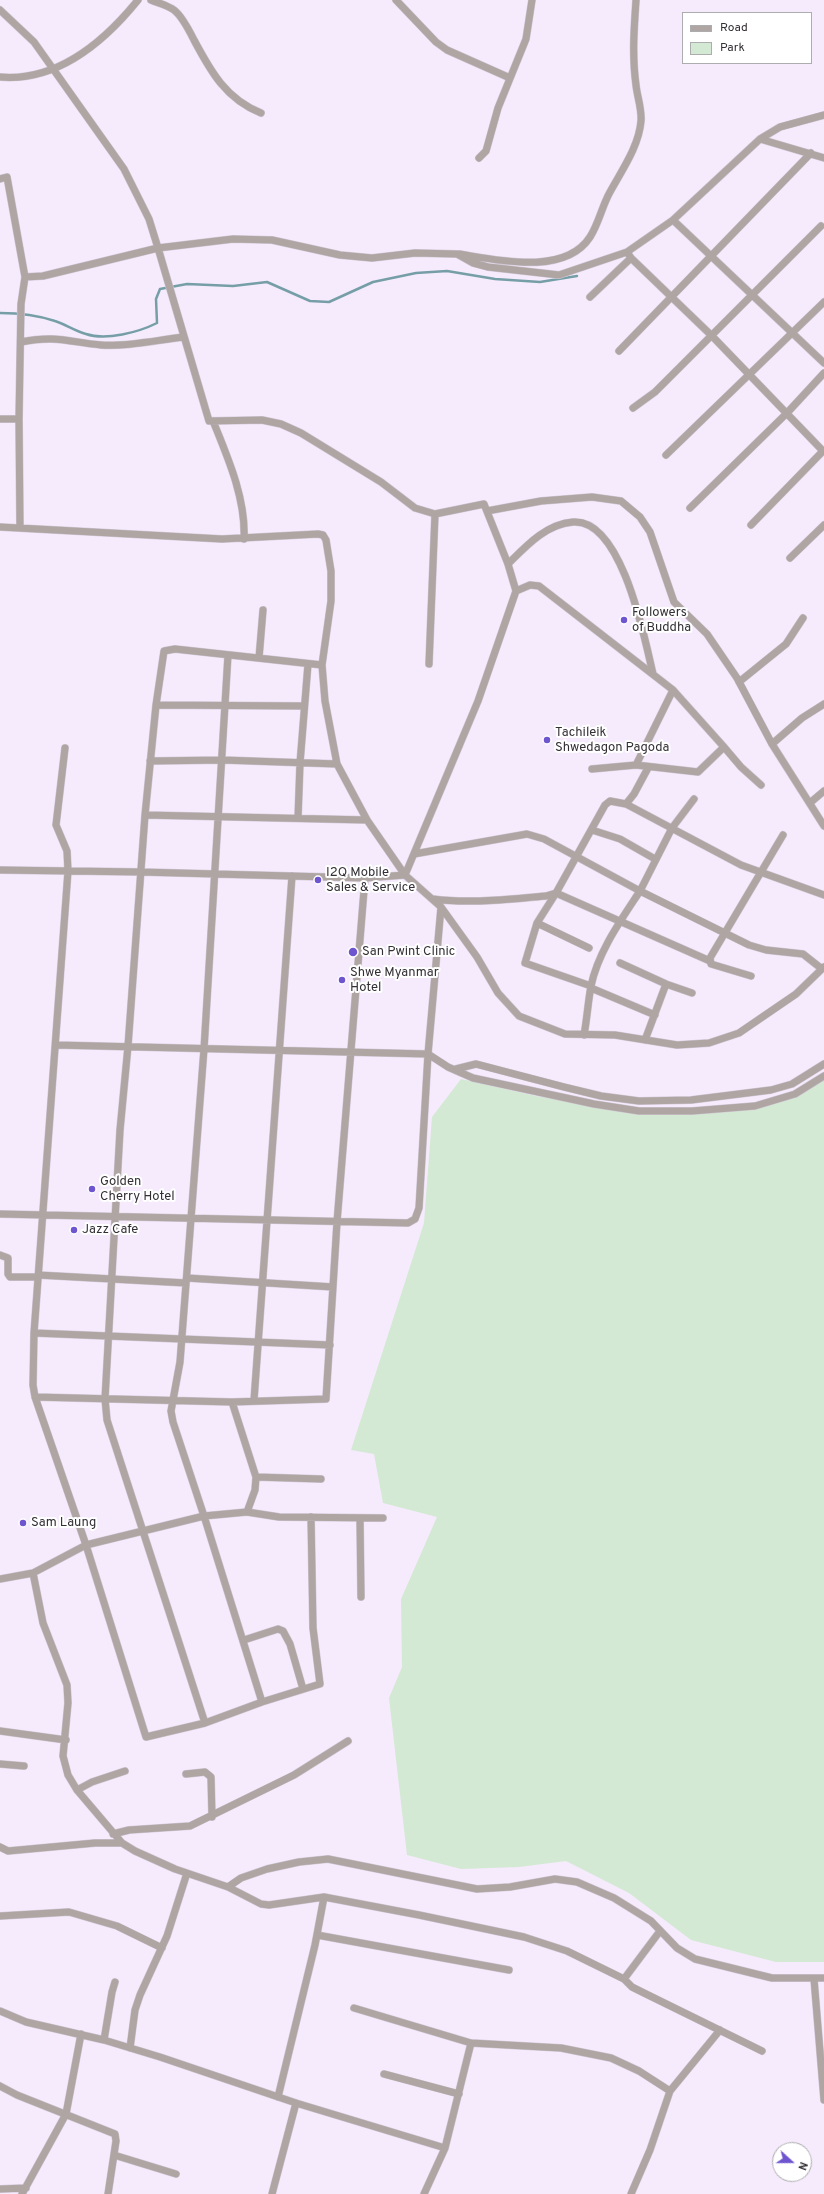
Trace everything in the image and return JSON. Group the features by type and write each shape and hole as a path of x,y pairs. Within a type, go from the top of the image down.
{"street":[{"path":"0,77 37,75 54,69 105,38 138,0"},
{"path":"151,0 174,10 189,29 204,58 224,90 245,107 260,113"},
{"path":"396,0 436,42 447,50 510,78"},
{"path":"479,158 486,150 498,108 526,39 532,0"},
{"path":"25,277 43,276 158,248 232,239 272,240 340,255 372,258 415,253 457,254 530,263 557,260 578,250 590,237 607,197 639,135 641,119 636,85 633,44 636,0"},
{"path":"0,10 34,42 124,169 149,219 209,421 262,420 281,424 301,433 381,482 415,508 435,514 484,504 508,564 516,591 478,702 405,875"},
{"path":"590,297 629,255 673,220 760,139 780,127 824,115"},
{"path":"760,139 824,158"},
{"path":"619,351 712,257 811,153"},
{"path":"0,179 8,177 25,277 21,304 19,419 20,528"},
{"path":"673,220 824,363"},
{"path":"633,408 656,392 821,226"},
{"path":"457,254 473,264 559,275 629,255"},
{"path":"629,255 671,298 712,336 824,451 751,525"},
{"path":"666,455 824,302"},
{"path":"21,342 41,338 59,338 102,345 184,337"},
{"path":"690,508 787,413 824,374"},
{"path":"0,419 19,419"},
{"path":"213,421 228,459 240,499 244,520 244,539"},
{"path":"487,511 540,501 592,497 621,502 640,517 650,532 674,602 707,634 739,682 772,744 811,802 824,826"},
{"path":"428,664 435,514"},
{"path":"508,564 532,541 557,526 574,522 588,525 605,539 622,566 636,605 653,674"},
{"path":"790,558 824,525"},
{"path":"0,527 152,536 244,539 318,534 323,535 326,540 331,571 331,601 322,665 325,701 337,764 367,820 405,875 441,907 472,951 498,993 519,1016 565,1034 615,1035 677,1045 709,1043 739,1032 796,994 823,968 803,954 766,950 725,933 640,891 544,839 528,834 414,854"},
{"path":"516,591 530,585 539,586 653,674 673,690 745,772 761,785"},
{"path":"259,658 263,610"},
{"path":"739,682 786,644 803,618"},
{"path":"205,1724 108,1420 105,1398 120,1130 128,1046 145,814 156,705 164,651 175,649 322,665"},
{"path":"228,655 220,816 204,1049 182,1338 174,1400 171,1411 173,1422 244,1640 262,1702"},
{"path":"298,818 300,763 308,664"},
{"path":"636,765 673,690"},
{"path":"772,744 802,718 824,704"},
{"path":"156,705 304,706"},
{"path":"592,769 636,765 648,768 698,772 724,747"},
{"path":"65,748 56,825 67,851 68,871 42,1215 34,1333 33,1385 35,1396 86,1545 145,1736 148,1737 205,1724 262,1702 320,1684 313,1628 311,1518"},
{"path":"150,760 223,760 337,764"},
{"path":"626,804 634,794 648,768"},
{"path":"811,802 824,791"},
{"path":"584,1035 591,987 613,933 640,891 672,828 694,800"},
{"path":"654,1015 591,987 525,963 537,923 556,893 607,802 626,804 741,865 824,895"},
{"path":"145,814 367,820"},
{"path":"592,830 620,839 655,859"},
{"path":"710,961 783,835"},
{"path":"0,870 365,878 405,875"},
{"path":"254,1400 292,876"},
{"path":"35,1396 232,1402 254,1400 326,1399 337,1222 365,878"},
{"path":"432,899 461,902 486,901 546,896 556,893 710,961 712,964 751,976"},
{"path":"0,1214 115,1215 408,1223 415,1219 419,1208 428,1054 441,907"},
{"path":"537,923 589,948"},
{"path":"620,963 666,984 692,993"},
{"path":"645,1040 666,984"},
{"path":"56,1045 204,1049 280,1049 428,1054 448,1067 456,1069 473,1078 594,1104 639,1111 692,1111 755,1106 795,1094 824,1076"},
{"path":"456,1069 476,1064 601,1096 639,1100 692,1100 772,1090 792,1084 824,1064"},
{"path":"0,1255 8,1258 8,1274 10,1277 38,1276 262,1282 333,1287"},
{"path":"34,1333 330,1345"},
{"path":"232,1402 256,1477 255,1490 248,1512"},
{"path":"256,1477 321,1479"},
{"path":"0,1579 33,1574 86,1545 204,1516 248,1512 259,1515 311,1518 383,1518"},
{"path":"360,1519 361,1597"},
{"path":"33,1574 43,1623 67,1685 68,1703 66,1740 63,1756 68,1775 77,1790 122,1843 135,1851 187,1873 228,1887 261,1904 269,1905 324,1897 524,1937 567,1951 624,1979 644,1994 762,2051"},
{"path":"244,1640 278,1629 284,1631 290,1644 303,1689"},
{"path":"0,1731 66,1740"},
{"path":"113,1834 129,1830 190,1826 212,1817 294,1775 348,1741"},
{"path":"0,1764 24,1766"},
{"path":"77,1790 92,1782 125,1771"},
{"path":"186,1774 205,1772 211,1777 212,1817"},
{"path":"0,1847 8,1851 95,1843 122,1843"},
{"path":"228,1887 241,1878 266,1869 299,1862 328,1859 477,1889 510,1887 555,1879 577,1882 614,1898 651,1921 677,1948 695,1959 772,1978 824,1978"},
{"path":"130,2048 135,2010 140,1995 162,1948 187,1873"},
{"path":"278,2097 317,1935 324,1897"},
{"path":"0,1916 69,1912 117,1926 162,1948"},
{"path":"624,1979 660,1931"},
{"path":"317,1935 509,1970"},
{"path":"814,1979 824,2100"},
{"path":"104,2040 115,1982"},
{"path":"354,2008 471,2043 562,2048 611,2058 639,2071 670,2091"},
{"path":"0,2011 26,2022 81,2034 130,2048 296,2103 445,2148"},
{"path":"631,2194 650,2150 670,2091 720,2030"},
{"path":"0,2189 24,2191 66,2114 81,2034"},
{"path":"424,2194 445,2148 471,2043"},
{"path":"384,2074 459,2094"},
{"path":"0,2086 17,2095 115,2134 114,2155 108,2194"},
{"path":"272,2194 296,2103"},
{"path":"114,2155 176,2174"}],"green space":[{"path":"824,1076 824,1962 776,1962 691,1940 629,1893 566,1861 519,1867 461,1869 407,1855 389,1698 402,1667 401,1599 437,1517 383,1503 374,1454 351,1450 424,1223 432,1117 461,1079 536,1096 619,1109 694,1110 759,1106 803,1090"}],"waterway":[{"path":"0,313 35,316 59,322 86,334 94,336 113,336 141,330 157,323 156,299 160,289 187,284 233,286 267,282 310,301 329,302 373,282 416,273 447,271 495,279 540,282 577,276"}],"place":[{"name":"Followers of Buddha","path":"624,620"},
{"name":"Tachileik Shwedagon Pagoda","path":"547,740"},
{"name":"I2Q Mobile Sales & Service","path":"318,880"},
{"name":"San Pwint Clinic","path":"353,952"},
{"name":"Shwe Myanmar Hotel","path":"342,980"},
{"name":"Golden Cherry Hotel","path":"92,1189"},
{"name":"Jazz Cafe","path":"74,1230"},
{"name":"Sam Laung","path":"23,1523"}]}
